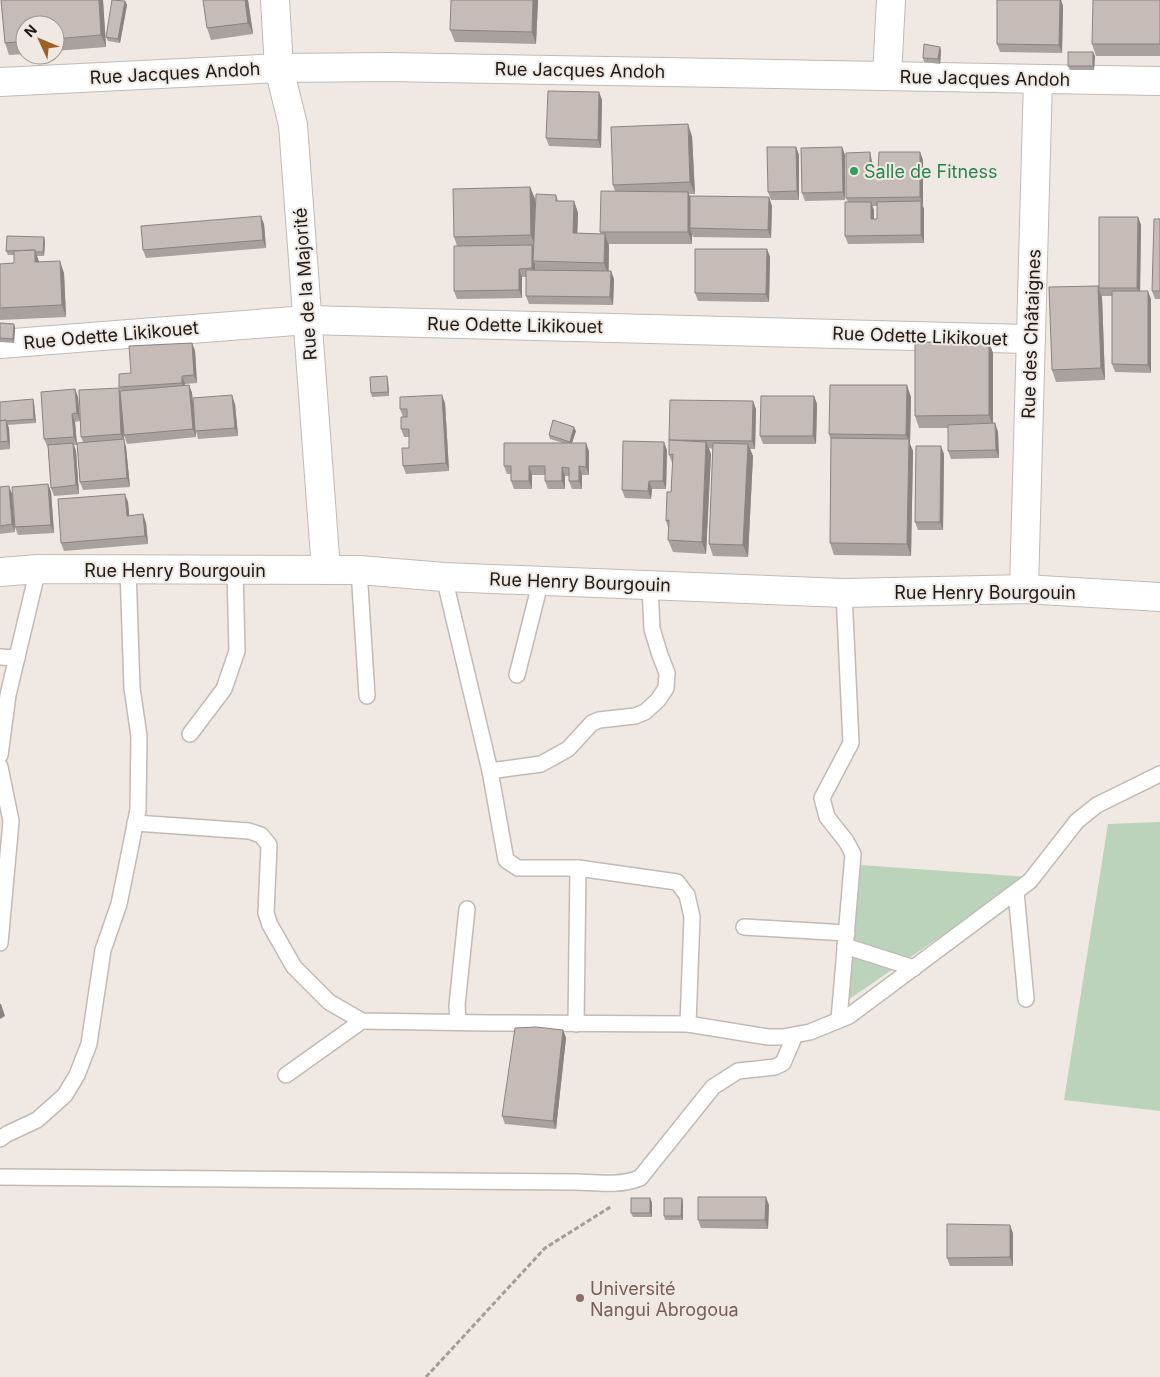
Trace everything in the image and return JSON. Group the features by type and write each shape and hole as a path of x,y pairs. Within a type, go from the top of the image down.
{"street":[{"name":"Rue de la Majorité","path":"275,0 279,68 293,125 326,570"},
{"path":"888,76 891,0"},
{"name":"Rue Jacques Andoh","path":"0,82 279,68 389,67 1160,81"},
{"name":"Rue des Châtaignes","path":"1024,589 1038,79"},
{"name":"Rue Odette Likikouet","path":"0,344 307,320 1031,339"},
{"name":"Rue Henry Bourgouin","path":"0,572 38,569 359,570 444,576 844,593 1024,589 1160,598"}],"lane":[{"path":"0,755 8,695 38,569"},
{"path":"0,1139 37,1120 65,1095 77,1075 89,1044 103,950 119,904 138,810 139,736 132,688 128,569"},
{"path":"190,734 224,689 237,651 235,570"},
{"path":"359,570 367,696"},
{"path":"444,576 490,771 506,860 518,868 578,868 677,882 687,895 692,917 688,1024"},
{"path":"517,675 541,580"},
{"path":"490,771 541,764 568,749 592,723 599,720 635,716 645,712 658,700 666,688 667,673 652,629 650,585"},
{"path":"839,1020 853,854 846,841 827,817 822,798 851,742 844,593"},
{"path":"0,657 17,658"},
{"path":"0,766 11,822 0,943"},
{"path":"135,823 249,831 261,835 269,845 266,912 270,925 294,967 329,1002 362,1021 688,1024 768,1037 810,1032 848,1016 1030,881 1077,821 1097,805 1160,774"},
{"path":"576,1024 578,868"},
{"path":"1016,892 1026,999"},
{"path":"458,1022 457,1005 467,909"},
{"path":"744,927 846,940 914,968"},
{"path":"286,1075 362,1021"},
{"path":"0,1178 567,1182 616,1184 628,1182 640,1178 713,1088 738,1071 775,1067 783,1063 795,1035"}],"path":[{"path":"426,1377 545,1248 625,1198 640,1178"}],"green space":[{"path":"1160,822 1160,1111 1064,1100 1108,824"},
{"path":"846,864 1027,877 832,1011"}],"building":[{"path":"1,0 99,0 101,35 65,38 65,15 15,15 15,42 5,43"},
{"path":"112,0 125,1 118,39 106,37"},
{"path":"203,0 245,0 248,23 207,28"},
{"path":"451,0 533,0 532,32 450,30"},
{"path":"997,0 1060,0 1059,45 997,44"},
{"path":"1093,0 1160,0 1160,44 1092,44"},
{"path":"924,44 940,47 938,59 923,58"},
{"path":"1068,52 1093,52 1093,66 1068,66"},
{"path":"548,91 599,92 598,140 546,138"},
{"path":"688,124 690,182 613,185 611,127"},
{"path":"767,147 796,147 797,191 768,192"},
{"path":"842,147 843,192 802,193 801,148"},
{"path":"870,152 870,170 878,171 879,152 920,152 920,197 846,198 846,153"},
{"path":"530,187 531,235 454,237 453,189"},
{"path":"601,191 688,192 688,232 600,232"},
{"path":"536,194 556,195 556,201 574,201 573,233 605,234 604,263 533,261"},
{"path":"690,196 769,197 768,230 690,228"},
{"path":"921,201 921,235 845,236 845,202 871,202 871,219 877,219 877,202"},
{"path":"261,216 263,240 143,250 141,226"},
{"path":"1099,217 1138,217 1137,288 1099,288"},
{"path":"1154,219 1160,219 1160,291 1152,291"},
{"path":"7,236 44,237 43,252 35,252 35,250 6,251"},
{"path":"532,245 532,268 519,269 519,290 454,291 454,246"},
{"path":"695,249 767,249 766,294 695,293"},
{"path":"35,250 35,262 60,261 62,305 0,308 0,264 14,263 14,251"},
{"path":"526,270 611,271 610,297 526,296"},
{"path":"1098,286 1101,368 1052,370 1049,287"},
{"path":"1112,291 1148,291 1148,365 1112,364"},
{"path":"0,323 14,324 13,339 0,338"},
{"path":"915,342 989,342 989,415 915,416"},
{"path":"192,343 194,375 182,376 182,383 119,387 119,374 131,373 129,346"},
{"path":"387,376 388,392 371,393 370,377"},
{"path":"189,385 193,429 124,435 120,391"},
{"path":"830,385 907,385 906,435 829,434"},
{"path":"119,388 121,434 81,437 79,390"},
{"path":"75,389 77,413 72,414 74,437 44,439 41,392"},
{"path":"232,395 235,428 195,431 193,398"},
{"path":"442,395 446,463 403,466 402,448 409,448 409,429 401,429 401,417 407,417 407,409 400,409 400,397"},
{"path":"761,396 814,396 813,436 760,436"},
{"path":"33,399 34,419 0,421 0,402"},
{"path":"670,400 753,401 752,441 669,440"},
{"path":"6,420 8,441 0,442 0,421"},
{"path":"553,420 574,427 570,442 549,435"},
{"path":"995,423 996,450 948,451 948,425"},
{"path":"831,438 909,439 907,544 830,543"},
{"path":"124,439 127,478 80,482 77,443"},
{"path":"669,440 706,442 702,542 668,540 669,520 666,521 667,492 671,492 673,454 669,455"},
{"path":"623,441 664,442 663,481 649,481 648,491 622,490"},
{"path":"73,443 76,485 51,488 48,445"},
{"path":"504,443 586,443 586,467 579,466 579,481 569,481 569,468 562,467 562,481 545,481 545,466 529,466 529,481 511,481 511,466 504,466"},
{"path":"713,443 748,444 743,545 709,544"},
{"path":"916,446 941,446 940,522 915,522"},
{"path":"48,484 51,525 15,527 12,487"},
{"path":"9,486 12,524 0,526 0,487"},
{"path":"125,494 127,516 143,514 145,536 61,543 58,499"},
{"path":"536,1027 563,1030 553,1121 502,1116 515,1028"},
{"path":"698,1197 766,1197 765,1220 698,1220"},
{"path":"631,1198 650,1198 650,1213 631,1213"},
{"path":"664,1198 682,1198 681,1216 664,1216"},
{"path":"947,1224 1010,1225 1010,1257 947,1258"}],"place":[{"name":"Salle de Fitness","path":"854,171"},
{"name":"Université Nangui Abrogoua","path":"580,1298"}]}
